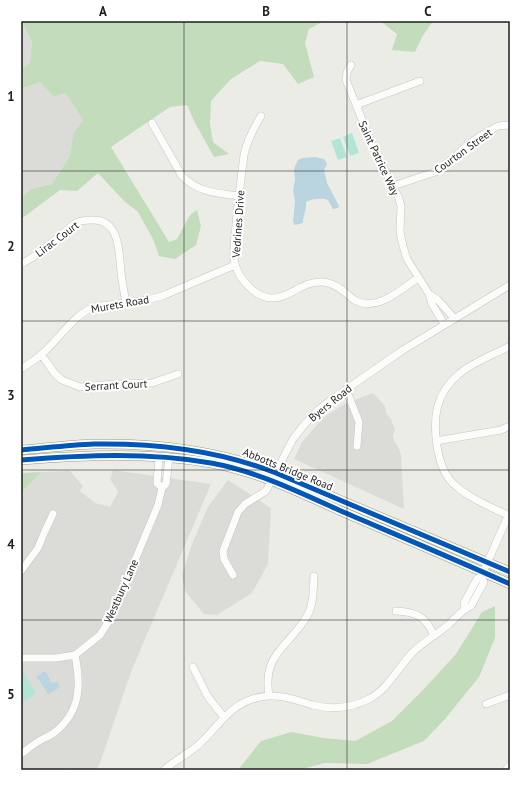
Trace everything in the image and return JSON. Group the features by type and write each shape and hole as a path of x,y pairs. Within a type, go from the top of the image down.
{"main road":[{"name":"Abbotts Bridge Road","path":"21,450 133,444 177,448 231,457 254,464 274,477 482,575 510,584"},
{"name":"Abbotts Bridge Road","path":"21,460 90,456 159,457 211,463 235,468 274,477 510,572"}],"street":[{"name":"Saint Patrice Way","path":"351,65 347,72 346,80 376,154 393,186 401,206 400,232 402,246 407,259 429,294 432,304 444,324"},
{"path":"356,105 420,81"},
{"name":"Vedrines Drive","path":"261,116 246,146 234,247 235,265 243,279 256,293 270,298 284,296 307,284 322,282 339,287 359,302 373,304 384,300 418,278"},
{"path":"152,123 182,176 188,183 204,191 239,196"},
{"name":"Courton Street","path":"393,186 438,171 480,136 498,126 510,125"},
{"name":"Lirac Court","path":"21,264 41,252 75,223 82,220 96,220 110,227 116,235 120,249 121,271 126,302"},
{"name":"Murets Road","path":"21,369 41,354 73,321 85,311 93,307 147,300 162,296 235,265"},
{"name":"Byers Road","path":"233,576 224,559 223,547 238,512 241,507 266,491 293,439 318,410 346,389 444,324 510,284"},
{"name":"Saint Patrice Way","path":"429,294 438,300 454,318"},
{"path":"164,770 197,746 224,717 234,708 245,702 269,696 286,697 328,708 343,708 370,699 387,685 413,652 447,626 466,608 471,606 484,582 482,575 509,516 460,491 450,480 441,466 436,441 435,414 440,399 447,387 459,374 510,346"},
{"name":"Serrant Court","path":"41,354 55,374 62,380 80,387 152,383 178,374"},
{"path":"346,389 359,422 357,446"},
{"path":"436,441 501,430 510,426"},
{"name":"Westbury Lane","path":"159,457 157,483 162,488"},
{"name":"Westbury Lane","path":"76,655 97,638 109,621 158,505 162,488 168,480 169,458"},
{"path":"21,571 38,548 44,531 54,514"},
{"path":"269,696 267,680 271,664 278,651 300,626 308,614 313,599 314,576"},
{"path":"396,611 410,612 419,616 428,624 434,636"},
{"path":"21,658 56,658 76,655 79,687 76,704 72,712 55,732 31,746 21,754"},
{"path":"193,666 208,697 224,717"},
{"path":"486,704 510,695"},
{"path":"506,770 510,765"}],"shaded area":[{"path":"21,22 32,42 30,63 21,69"},
{"path":"40,82 54,97 67,93 83,120 73,134 70,156 52,184 31,189 21,199 21,89"},
{"path":"373,393 385,406 386,413 391,419 395,430 393,438 401,455 404,509 294,459 302,442 323,418 344,404"},
{"path":"113,470 211,484 131,672 100,763 96,770 72,770 67,767 64,770 21,770 21,493 42,472 70,471 83,486 80,491 95,503 110,507 118,492 110,479"},
{"path":"228,480 271,508 268,564 252,593 217,615 204,614 185,591 182,575 192,544 208,507"}],"green space":[{"path":"21,21 324,21 309,29 305,43 314,77 298,84 283,64 260,61 231,79 211,101 210,124 213,142 229,154 214,157 187,105 170,107 111,147 169,242 177,239 190,215 197,210 201,226 196,245 175,259 159,256 153,239 138,212 124,201 98,173 77,191 60,190 21,219 21,199 31,189 52,184 70,156 73,134 83,120 66,93 54,97 40,82 21,89 21,69 30,63 32,42"},
{"path":"380,21 433,21 422,37 415,52 392,50 397,34"},
{"path":"352,133 359,153 350,156 343,137"},
{"path":"340,138 347,157 338,160 331,141"},
{"path":"42,472 21,493 21,473"},
{"path":"495,606 495,638 479,677 445,719 424,741 367,764 325,763 298,770 238,770 261,741 291,732 324,738 355,741 392,721 456,654 482,612"},
{"path":"21,672 23,672 35,692 34,695 21,703"}],"water":[{"path":"315,157 324,159 327,164 324,170 327,183 339,206 338,208 333,209 326,199 308,201 306,202 303,223 295,225 293,222 295,201 293,190 295,180 294,169 298,160 302,158"},
{"path":"45,671 52,683 57,682 60,687 48,694 36,677"}],"cycle path":[{"path":"21,450 94,444 117,444 164,447 209,453 254,465 276,473 510,572"},
{"path":"21,460 92,456 164,457 211,463 244,471 293,490 510,584"}]}
